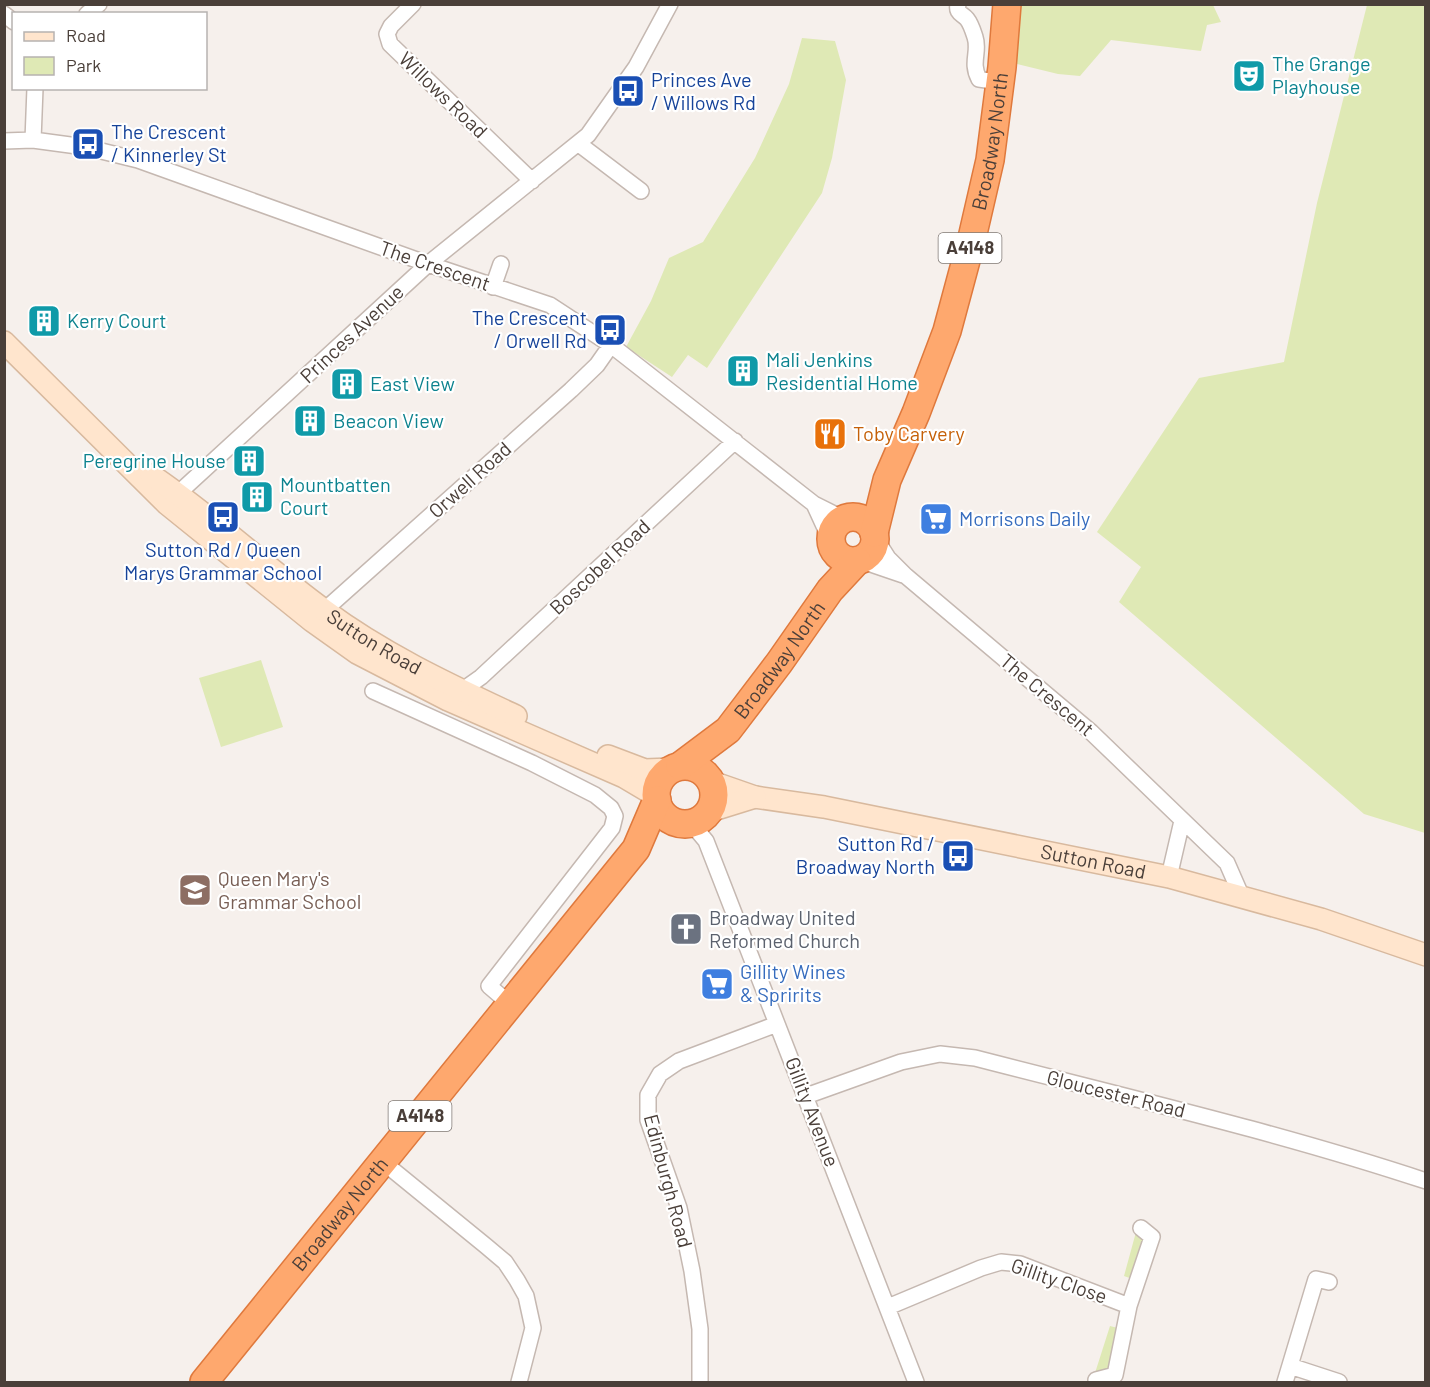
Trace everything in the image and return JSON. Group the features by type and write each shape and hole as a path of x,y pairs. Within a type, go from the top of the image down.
{"highway":[{"name":"Broadway North","path":"845,542 869,554 873,548 887,480 948,331 990,160 1007,4"},
{"name":"Broadway North","path":"675,768 728,730 778,663 830,590 845,542 887,480"},
{"name":"Broadway North","path":"711,781 728,730"},
{"path":"675,768 699,768 711,781"},
{"name":"A4148","path":"656,798 662,778 675,768"},
{"name":"A4148","path":"700,823 715,797 711,781"},
{"name":"Broadway North","path":"204,1383 636,849 656,798"},
{"path":"656,798 663,813 674,822 700,823"},
{"name":"Broadway North","path":"636,849 700,823"}],"street":[{"name":"Willows Road","path":"413,4 391,26 387,34 390,44 532,181"},
{"name":"Princes Avenue","path":"172,499 428,264 579,144 588,135 636,67 670,4"},
{"path":"958,4 957,9 967,18 976,40 974,70 979,79 1000,82"},
{"path":"33,140 34,90"},
{"name":"The Crescent","path":"4,141 33,140 85,147 138,160 428,264 550,305 611,345 735,441 813,504 845,542 906,576"},
{"path":"579,144 641,192"},
{"path":"493,286 501,264"},
{"name":"Sutton Road","path":"4,342 113,449 318,616 416,668 455,696 527,737 624,777 656,798"},
{"name":"Orwell Road","path":"318,616 571,390 597,365 611,345"},
{"name":"Boscobel Road","path":"455,696 481,677 735,441"},
{"name":"The Crescent","path":"813,504 845,542"},
{"name":"The Crescent","path":"874,535 888,558 906,576 1091,732 1227,863 1241,896"},
{"path":"373,691 596,795 611,808 615,816 612,828 489,986 510,1004"},
{"path":"437,720 455,696"},
{"name":"Sutton Road","path":"455,696 645,770 675,768"},
{"name":"Sutton Road","path":"711,781 755,797 824,807 1170,877 1320,919 1425,955"},
{"name":"Sutton Road","path":"700,823 755,797"},
{"path":"1170,877 1182,821"},
{"name":"Gillity Avenue","path":"700,823 916,1383"},
{"name":"Edinburgh Road","path":"700,1383 700,1329 692,1271 679,1208 648,1120 648,1095 660,1074 680,1061 777,1024"},
{"name":"Gloucester Road","path":"806,1096 901,1062 940,1054 975,1058 1268,1134 1425,1181"},
{"path":"383,1162 486,1246 505,1263 517,1280 526,1296 533,1328 519,1383"},
{"path":"1096,1380 1115,1375 1129,1306 1152,1237 1142,1228"},
{"name":"Gillity Close","path":"888,1307 981,1268 1002,1262 1020,1264 1129,1306"},
{"path":"1285,1383 1316,1278 1329,1282"},
{"path":"1290,1366 1339,1383"}],"green space":[{"path":"1015,5 1213,5 1221,22 1207,25 1201,51 1111,40 1080,76 1058,74 1013,63"},
{"path":"1367,5 1425,5 1425,833 1364,814 1119,602 1141,567 1097,532 1199,378 1284,362 1317,203"},
{"path":"802,38 835,41 846,80 832,158 822,193 707,368 688,355 672,377 626,347 651,301 669,258 703,242 755,158 789,84"},
{"path":"261,660 283,727 221,747 199,678"},
{"path":"1136,1232 1144,1238 1135,1280 1124,1276"},
{"path":"1110,1326 1122,1329 1110,1370 1095,1373"}],"place":[{"name":"The Grange Playhouse","path":"1249,76"},
{"name":"Princes Ave / Willows Rd","path":"628,91"},
{"name":"The Crescent / Kinnerley St","path":"88,144"},
{"name":"Kerry Court","path":"44,321"},
{"name":"The Crescent / Orwell Rd","path":"610,330"},
{"name":"Mali Jenkins Residential Home","path":"743,371"},
{"name":"East View","path":"347,384"},
{"name":"Beacon View","path":"310,421"},
{"name":"Toby Carvery","path":"830,434"},
{"name":"Peregrine House","path":"249,461"},
{"name":"Mountbatten Court","path":"257,497"},
{"name":"Sutton Rd / Queen Marys Grammar School","path":"223,517"},
{"name":"Morrisons Daily","path":"936,519"},
{"name":"Sutton Rd / Broadway North","path":"958,856"},
{"name":"Queen Mary's Grammar School","path":"195,890"},
{"name":"Broadway United Reformed Church","path":"686,929"},
{"name":"Gillity Wines & Spririts","path":"717,984"}]}
